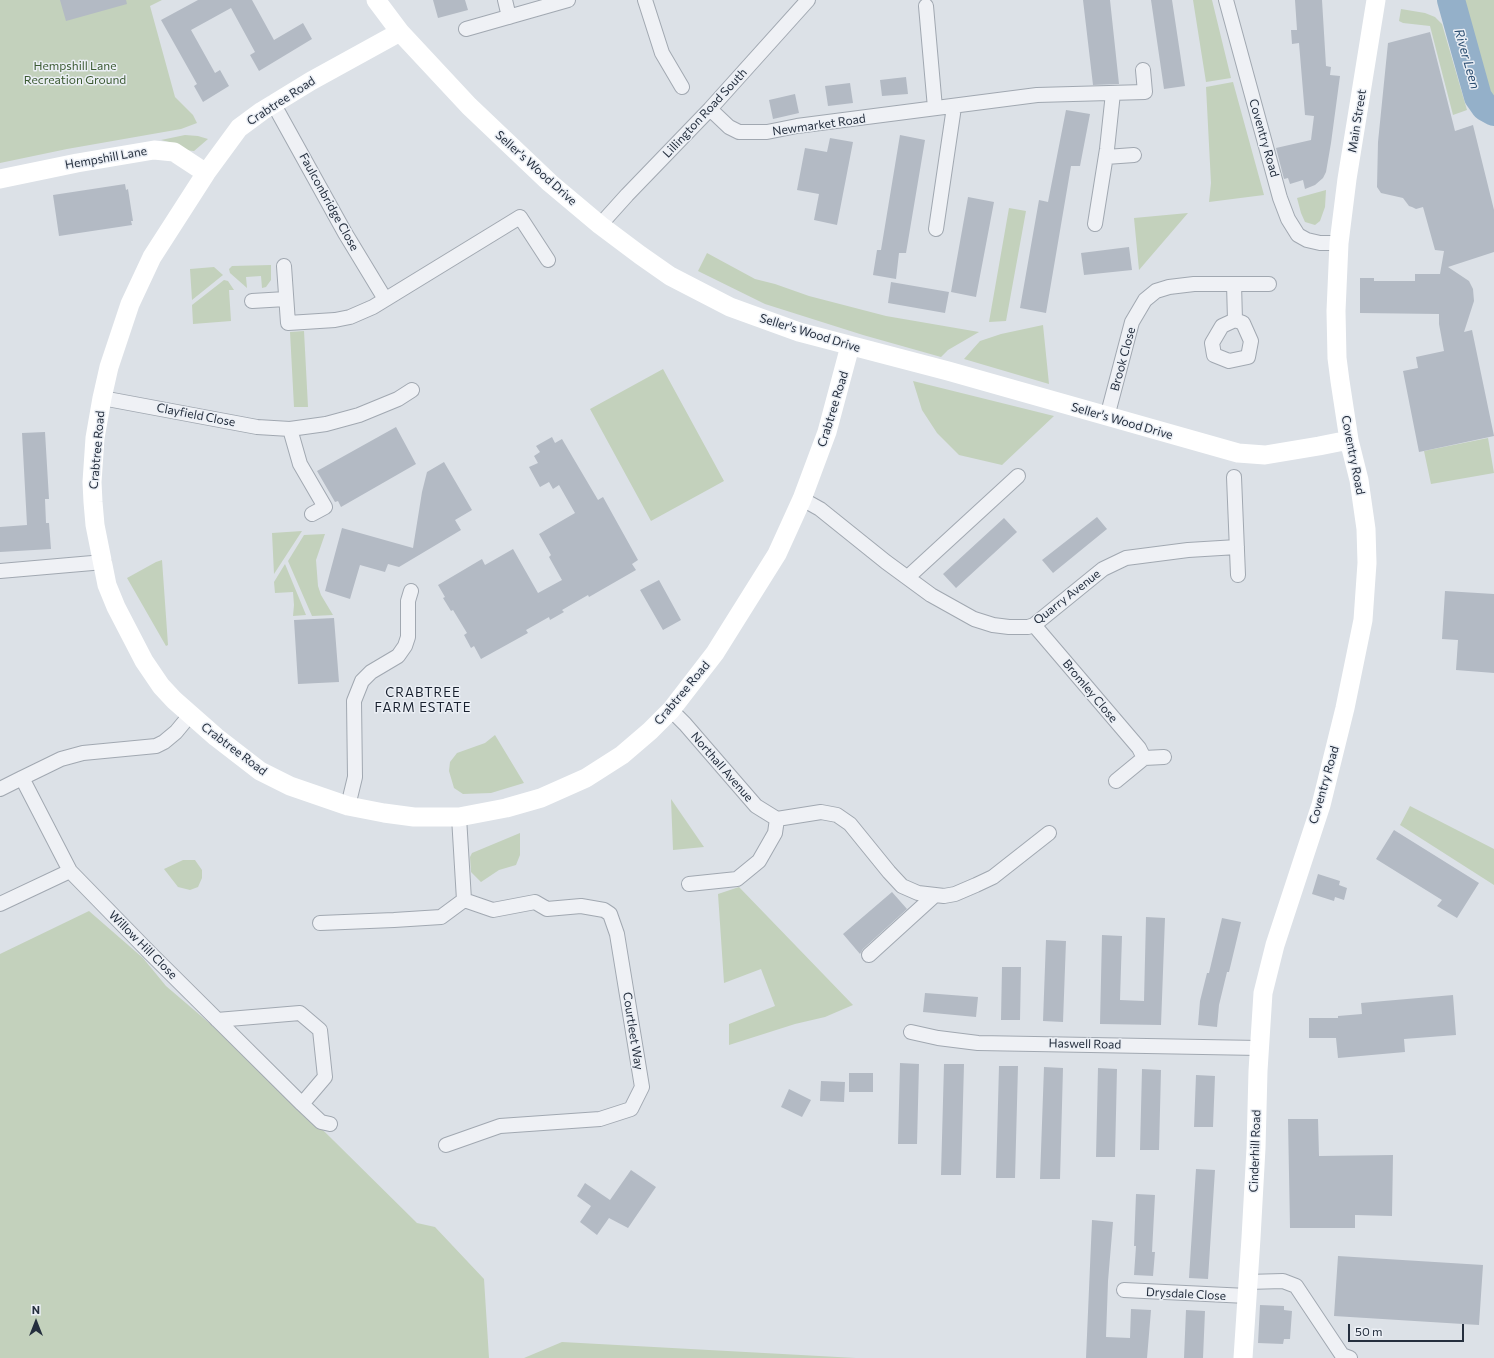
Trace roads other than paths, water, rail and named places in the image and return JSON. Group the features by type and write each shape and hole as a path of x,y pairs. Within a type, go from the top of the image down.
{"street":[{"name":"Seller's Wood Drive","path":"376,0 400,32 475,112 550,183 600,224 670,276 730,307 799,332 948,371 1238,454 1264,454 1349,440"},
{"path":"505,0 508,17"},
{"path":"466,29 568,0"},
{"path":"645,0 662,53 682,87"},
{"name":"Lillington Road South","path":"600,224 710,109 808,0"},
{"name":"Coventry Road","path":"1226,0 1280,198 1288,219 1298,235 1307,240 1320,243 1339,243 1336,311 1337,358 1349,440 1359,480 1366,529 1363,620 1346,708 1321,805 1274,945"},
{"name":"Main Street","path":"1339,243 1347,179 1376,0"},
{"path":"926,6 935,108"},
{"name":"Crabtree Road","path":"400,32 273,103 239,128 206,173 152,257 138,284 109,367 102,398 95,438 92,482 95,524 104,562 107,584 114,602 144,661 161,686 190,715 260,771 290,786 348,806 414,817 459,817 506,808 541,798 586,778 622,755 650,731 671,710 715,653 777,554 802,499 827,432 850,346"},
{"name":"Newmarket Road","path":"710,109 729,127 739,132 767,132 797,126 935,108 954,107 1037,95 1145,92 1143,70"},
{"path":"1095,224 1106,157 1113,93"},
{"name":"Faulconbridge Close","path":"273,103 345,232 385,299"},
{"path":"936,229 954,107"},
{"name":"Hempshill Lane","path":"0,178 77,162 154,150 174,152 206,173"},
{"path":"1106,157 1134,155"},
{"path":"284,266 288,323 335,320 373,307 520,217 548,260"},
{"name":"Brook Close","path":"1107,417 1132,322 1145,300 1156,291 1169,287 1194,284 1269,284"},
{"path":"1234,284 1235,320"},
{"path":"252,301 286,299"},
{"name":"Clayfield Close","path":"102,398 257,427 290,430 326,424 359,415 398,399 412,390"},
{"path":"290,430 300,464 325,507 312,514"},
{"path":"908,577 1018,476"},
{"path":"1234,477 1238,576"},
{"name":"Quarry Avenue","path":"802,499 820,509 886,562 931,595 974,619 993,625 1009,627 1028,627 1034,625 1104,569 1126,558 1199,549 1237,547"},
{"path":"0,571 104,562"},
{"path":"348,806 355,777 354,701 362,681 371,672 398,656 405,646 408,637 408,601 411,591"},
{"name":"Bromley Close","path":"1034,625 1139,748 1144,758"},
{"name":"Northall Avenue","path":"671,710 685,724 756,806 777,819"},
{"path":"0,789 61,759 83,753 156,746 164,742 176,732 190,715"},
{"path":"1116,781 1144,758 1164,757"},
{"name":"Willow Hill Close","path":"22,778 70,871 302,1104 321,1122 330,1124"},
{"path":"689,884 737,879 759,861 775,833 777,819 821,812 837,815 850,824 902,886 918,893 944,896 955,894 993,877 1049,833"},
{"path":"320,923 441,917 464,900 459,817"},
{"path":"0,904 70,871"},
{"path":"868,955 935,895"},
{"name":"Courtleet Way","path":"446,1145 500,1126 600,1119 631,1109 642,1087 617,934 610,914 604,910 581,906 547,909 535,902 493,910 464,900"},
{"name":"Cinderhill Road","path":"1243,1358 1256,1148 1259,1048 1263,993 1274,945"},
{"path":"217,1020 300,1014 320,1030 325,1077 302,1104"},
{"name":"Haswell Road","path":"911,1032 938,1038 978,1043 1259,1048"},
{"name":"Drysdale Close","path":"1124,1290 1247,1289 1283,1281 1296,1286 1338,1350 1342,1355 1350,1358"}],"waterway":[{"name":"River Leen","path":"1451,0 1478,97 1485,107 1494,112"}],"district":[{"name":"CRABTREE FARM ESTATE","path":"423,700"}],"park label":[{"name":"Hempshill Lane Recreation Ground","path":"75,73"}]}
